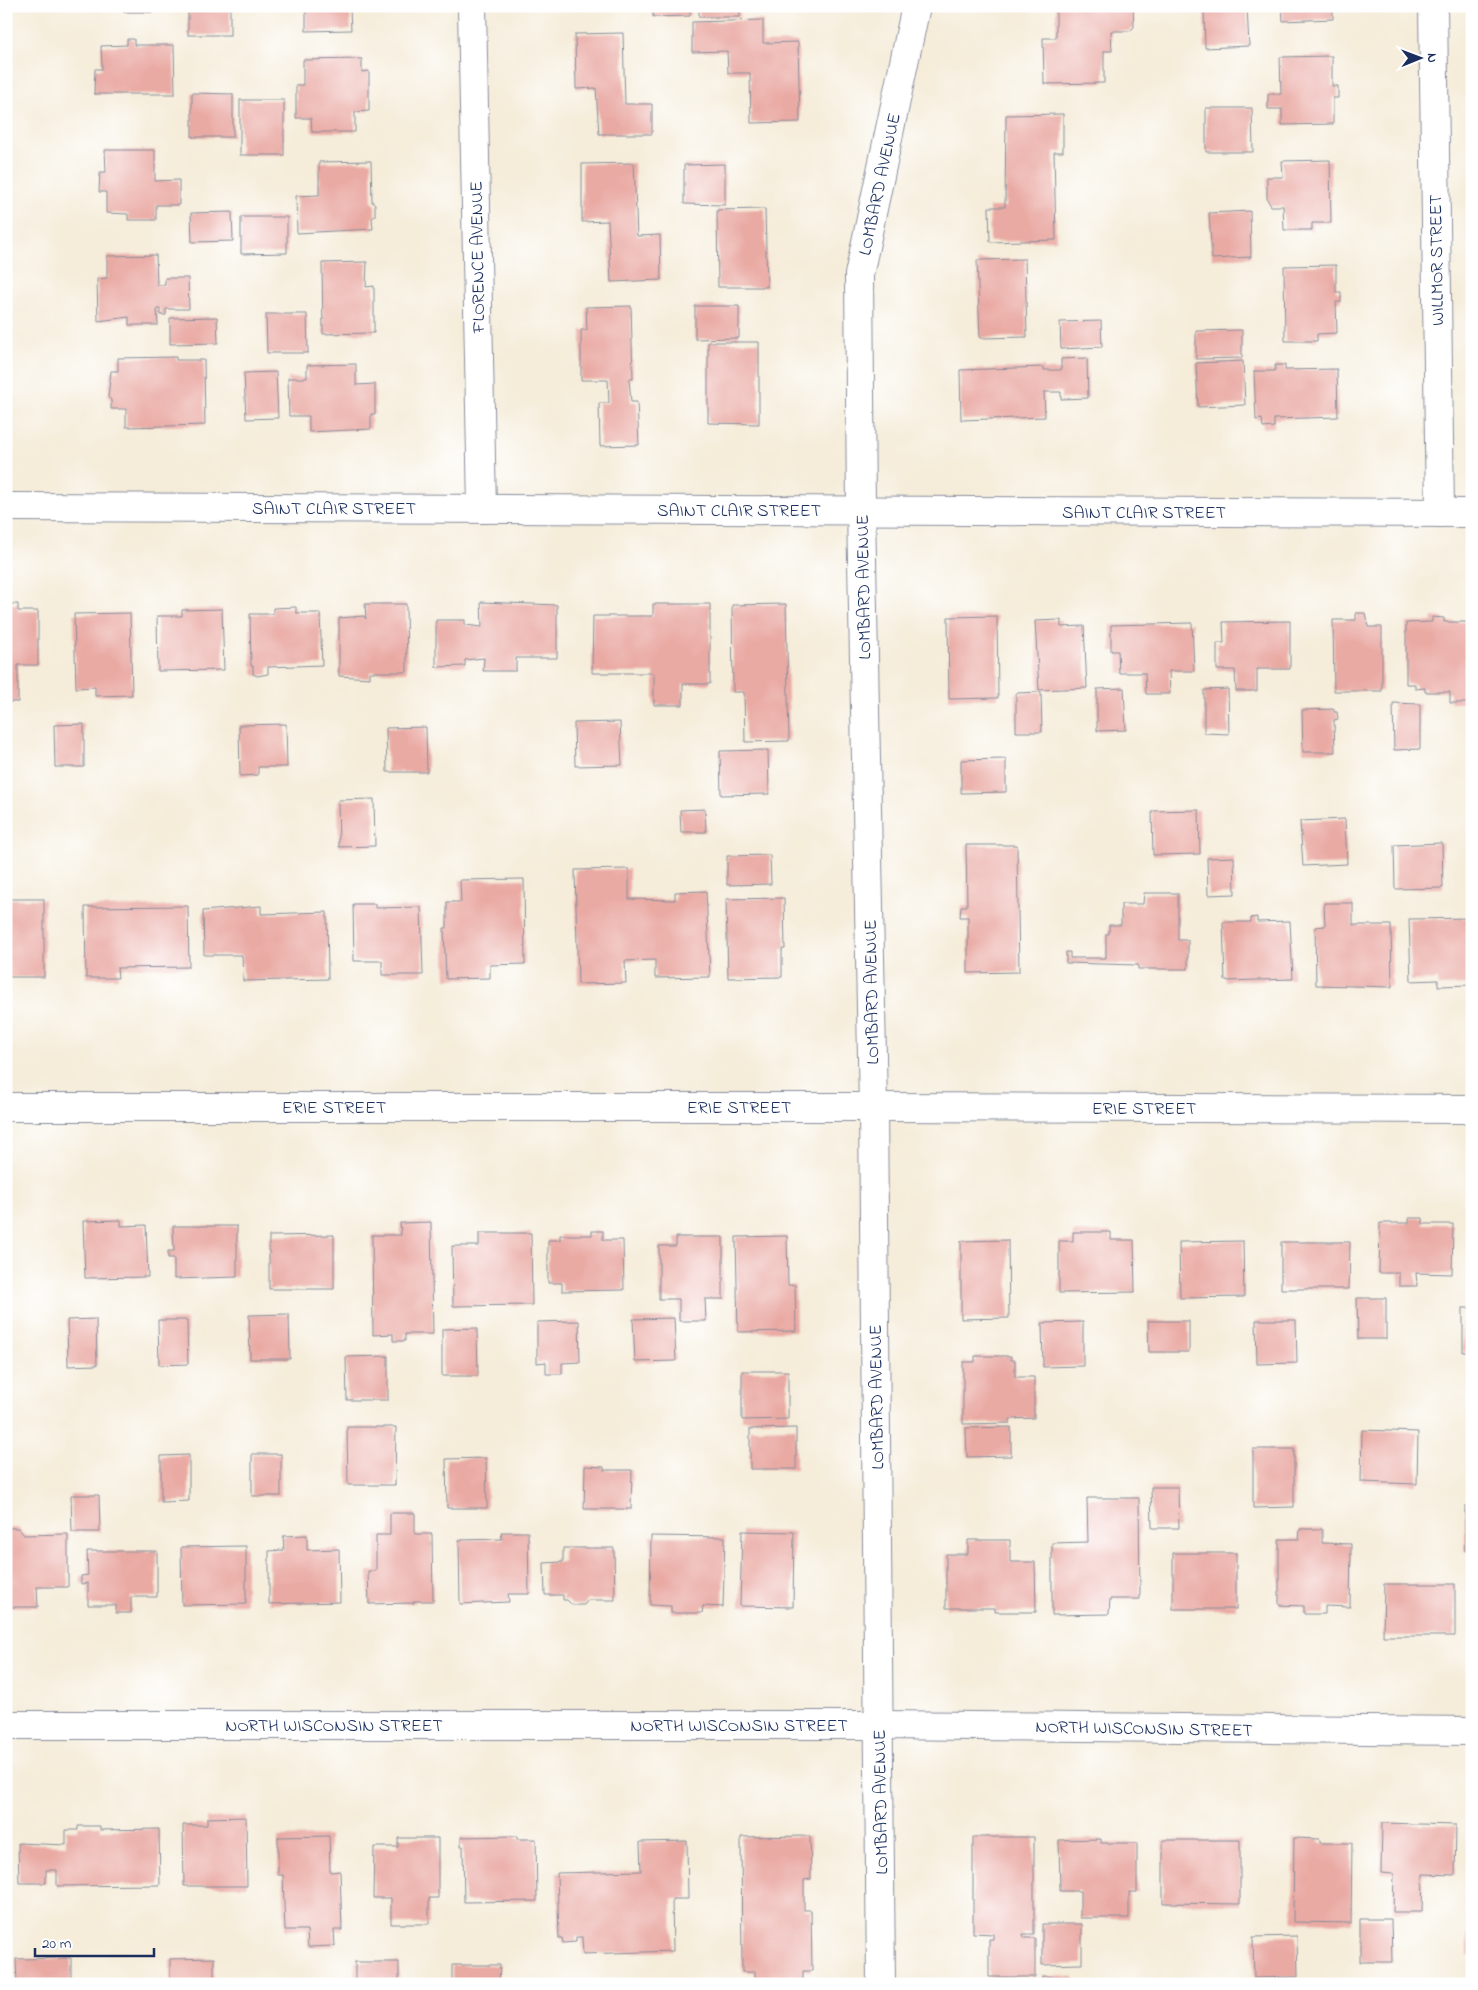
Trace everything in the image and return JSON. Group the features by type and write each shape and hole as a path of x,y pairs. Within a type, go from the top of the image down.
{"street":[{"name":"FLORENCE AVENUE","path":"472,6 482,509"},
{"name":"LOMBARD AVENUE","path":"881,1984 873,1107 861,510 860,274 916,6"},
{"name":"WILLMOR STREET","path":"1433,6 1440,513"},
{"name":"SAINT CLAIR STREET","path":"6,507 1472,513"},
{"name":"ERIE STREET","path":"6,1108 873,1107 1472,1109"},
{"name":"NORTH WISCONSIN STREET","path":"6,1726 879,1725 1472,1731"}],"building":[{"path":"124,6 152,6 152,12 124,12"},
{"path":"188,6 230,6 230,35 188,35"},
{"path":"300,6 365,6 365,9 350,10 351,30 306,31 306,10 300,10"},
{"path":"653,6 690,6 690,16 653,17"},
{"path":"699,6 740,6 740,17 699,17"},
{"path":"1056,6 1133,6 1134,27 1130,31 1111,31 1112,51 1104,51 1104,83 1044,84 1043,38 1056,38"},
{"path":"1282,6 1333,6 1333,19 1283,21"},
{"path":"1247,7 1249,46 1205,48 1204,8"},
{"path":"763,20 763,43 798,42 800,122 751,123 750,73 728,73 727,51 692,52 692,22"},
{"path":"623,33 625,104 652,104 652,134 599,134 596,88 576,89 575,34"},
{"path":"127,39 134,39 134,45 174,45 175,94 94,94 95,69 102,69 101,46 127,45"},
{"path":"1332,56 1332,86 1338,86 1338,98 1333,98 1333,124 1282,125 1282,109 1268,109 1268,94 1281,94 1280,57"},
{"path":"362,59 362,72 369,71 369,111 355,112 355,132 312,132 311,118 296,118 296,85 303,85 303,60"},
{"path":"192,93 233,94 233,137 192,137"},
{"path":"240,100 284,100 284,155 240,155"},
{"path":"1206,108 1252,108 1253,152 1206,152"},
{"path":"1063,114 1063,152 1054,152 1056,240 990,242 989,207 1005,207 1006,115"},
{"path":"105,150 155,150 155,181 179,180 179,205 156,205 156,220 128,220 128,214 106,213 106,192 99,192 100,172 106,172"},
{"path":"1330,160 1331,223 1312,223 1312,230 1284,230 1283,206 1271,206 1267,199 1267,177 1283,177 1282,161"},
{"path":"371,161 372,202 375,204 375,216 372,218 373,229 297,233 296,196 319,195 319,162"},
{"path":"634,163 637,236 660,235 661,280 611,282 608,221 582,222 582,164"},
{"path":"725,164 725,205 684,204 684,165"},
{"path":"765,209 767,287 718,287 717,210"},
{"path":"1250,211 1251,257 1212,259 1209,213"},
{"path":"232,212 233,241 192,242 191,213"},
{"path":"241,217 287,217 287,253 241,254"},
{"path":"156,255 157,285 165,285 165,278 188,278 189,309 166,309 166,315 160,315 160,309 157,309 158,325 129,325 129,317 98,321 97,279 107,278 107,256"},
{"path":"1025,259 1027,337 980,338 977,260"},
{"path":"367,262 366,287 374,286 374,333 323,334 322,263"},
{"path":"1336,265 1336,292 1341,292 1341,302 1336,302 1337,333 1317,334 1317,341 1285,341 1284,266"},
{"path":"631,306 633,379 629,379 631,402 637,402 639,445 600,446 599,403 609,403 608,380 581,380 581,330 587,330 586,307"},
{"path":"695,306 739,306 739,338 695,339"},
{"path":"266,314 307,314 308,353 267,353"},
{"path":"217,317 218,343 170,344 170,318"},
{"path":"1101,321 1102,347 1061,349 1060,322"},
{"path":"1242,330 1242,358 1196,359 1196,331"},
{"path":"708,342 759,342 759,424 708,423"},
{"path":"176,357 176,360 204,360 205,425 126,427 126,409 111,409 111,400 108,397 111,371 118,371 118,358"},
{"path":"1087,358 1088,398 1061,399 1061,392 1044,392 1045,417 961,420 960,370 1044,367 1044,370 1061,370 1061,359"},
{"path":"1243,361 1245,405 1198,407 1196,363"},
{"path":"356,364 356,385 375,384 375,414 371,414 371,429 309,432 309,416 289,416 288,378 307,378 307,365"},
{"path":"1275,365 1285,365 1285,370 1337,369 1338,417 1274,419 1274,427 1263,428 1262,419 1256,420 1254,371 1275,371"},
{"path":"276,372 278,418 246,419 244,373"},
{"path":"481,602 557,605 557,658 516,658 516,671 483,671 484,658 465,660 465,666 436,667 436,620 465,620 465,625 482,627"},
{"path":"6,604 18,604 18,611 38,611 38,665 18,665 18,702 6,702"},
{"path":"365,604 406,604 407,672 370,672 370,678 339,676 339,618 364,616 366,619"},
{"path":"653,604 710,604 710,684 683,684 683,705 654,705 654,673 592,673 593,616 653,616"},
{"path":"786,604 789,741 745,742 744,692 733,692 732,605"},
{"path":"296,607 296,613 320,613 322,665 268,667 268,674 257,676 253,674 253,666 251,666 250,614 273,614 273,608"},
{"path":"222,609 224,670 158,671 157,616 182,616 182,610"},
{"path":"130,613 132,695 95,696 95,687 76,688 74,614"},
{"path":"1356,613 1365,613 1368,627 1382,627 1382,691 1334,691 1333,620 1356,620"},
{"path":"997,616 998,698 949,699 948,617"},
{"path":"1432,617 1444,618 1444,622 1472,622 1472,703 1450,703 1450,692 1425,692 1425,688 1415,689 1415,684 1406,684 1406,623 1432,622"},
{"path":"1061,620 1061,627 1084,626 1087,688 1039,690 1035,621"},
{"path":"1290,621 1290,669 1257,669 1257,691 1236,691 1235,670 1217,670 1217,643 1224,643 1223,622"},
{"path":"1192,623 1194,671 1169,671 1170,694 1146,694 1145,673 1119,673 1118,651 1111,651 1111,625"},
{"path":"1124,688 1126,730 1097,731 1097,689"},
{"path":"1228,689 1229,734 1204,733 1204,690"},
{"path":"1041,692 1042,732 1016,732 1016,693"},
{"path":"1393,703 1420,704 1420,749 1394,750"},
{"path":"1334,709 1334,712 1337,712 1338,719 1334,720 1335,752 1303,752 1302,710"},
{"path":"620,722 622,765 575,766 574,723"},
{"path":"84,724 84,767 55,767 54,725"},
{"path":"286,724 287,767 258,767 258,775 240,776 239,725"},
{"path":"426,727 427,772 387,772 386,728"},
{"path":"768,750 769,794 721,795 720,751"},
{"path":"1006,759 1006,792 961,793 961,760"},
{"path":"374,799 375,846 339,847 338,800"},
{"path":"705,809 706,832 681,832 680,810"},
{"path":"1199,810 1200,854 1153,855 1152,811"},
{"path":"1345,819 1347,864 1303,866 1300,821"},
{"path":"1442,843 1443,888 1395,889 1394,845"},
{"path":"966,845 1017,845 1019,972 968,973 968,917 960,917 961,906 967,906"},
{"path":"770,855 771,884 727,885 727,856"},
{"path":"1234,857 1235,894 1208,895 1207,858"},
{"path":"629,869 629,899 675,900 675,892 706,891 710,977 655,978 655,960 625,961 626,983 578,984 575,870"},
{"path":"524,879 525,964 490,965 490,978 446,979 444,928 447,928 447,902 461,902 460,880"},
{"path":"1144,893 1178,893 1178,940 1188,940 1188,969 1138,969 1138,965 1066,963 1066,952 1070,952 1070,958 1106,958 1106,934 1109,934 1109,925 1121,925 1121,904 1143,904"},
{"path":"784,898 785,949 782,949 782,977 728,978 726,899"},
{"path":"6,899 44,899 44,977 6,977"},
{"path":"1324,903 1353,903 1353,925 1391,925 1392,987 1316,985 1315,927 1325,926"},
{"path":"353,904 375,904 375,908 421,907 423,975 382,975 382,961 354,961"},
{"path":"188,906 189,967 117,968 118,978 86,978 85,907"},
{"path":"261,906 261,914 327,912 328,979 243,981 242,955 204,955 203,911"},
{"path":"1257,917 1257,922 1290,921 1293,979 1225,981 1223,922 1251,922 1251,918"},
{"path":"1472,918 1472,985 1438,986 1438,980 1411,981 1409,919"},
{"path":"1409,1218 1423,1218 1423,1224 1453,1224 1452,1274 1416,1273 1417,1286 1399,1286 1399,1273 1379,1273 1380,1223 1409,1223"},
{"path":"121,1220 121,1226 146,1225 148,1277 85,1278 83,1221"},
{"path":"431,1222 433,1334 405,1334 405,1341 393,1341 393,1334 373,1335 372,1235 401,1235 400,1223"},
{"path":"173,1226 237,1226 237,1277 174,1279 174,1258 168,1258 168,1251 174,1251"},
{"path":"592,1231 603,1231 603,1240 623,1240 624,1290 562,1291 562,1283 548,1283 548,1240 560,1240 560,1235 592,1235"},
{"path":"1073,1232 1111,1232 1111,1240 1134,1240 1135,1292 1059,1293 1059,1241 1073,1241"},
{"path":"479,1233 531,1233 532,1305 453,1306 452,1246 479,1246"},
{"path":"334,1235 334,1289 269,1289 269,1236"},
{"path":"787,1236 788,1285 795,1285 796,1331 738,1332 736,1237"},
{"path":"676,1237 723,1237 723,1299 705,1299 706,1321 679,1321 679,1299 659,1299 659,1246 676,1246"},
{"path":"1008,1240 1009,1318 961,1319 961,1241"},
{"path":"1243,1241 1244,1297 1180,1298 1179,1242"},
{"path":"1281,1242 1350,1242 1349,1289 1281,1289"},
{"path":"1357,1298 1386,1298 1386,1339 1358,1339"},
{"path":"1463,1308 1472,1308 1472,1352 1463,1352"},
{"path":"289,1314 290,1359 250,1359 249,1315"},
{"path":"674,1318 676,1361 635,1362 633,1319"},
{"path":"96,1319 97,1365 68,1366 67,1320"},
{"path":"158,1320 187,1320 188,1364 159,1365"},
{"path":"1256,1320 1296,1320 1297,1363 1257,1364"},
{"path":"579,1321 580,1362 562,1363 562,1374 546,1374 546,1362 537,1363 537,1322"},
{"path":"1148,1321 1189,1321 1189,1352 1149,1352"},
{"path":"1083,1322 1083,1366 1043,1367 1042,1323"},
{"path":"6,1326 8,1326 10,1373 6,1373"},
{"path":"477,1328 478,1376 442,1376 442,1329"},
{"path":"388,1356 388,1400 347,1400 346,1357"},
{"path":"975,1356 1011,1356 1011,1360 1015,1360 1015,1377 1034,1377 1034,1418 1010,1419 1010,1423 963,1424 963,1362 975,1362"},
{"path":"742,1371 788,1371 788,1419 742,1420"},
{"path":"347,1427 396,1427 395,1485 348,1485"},
{"path":"1011,1427 1011,1456 967,1457 966,1428"},
{"path":"796,1428 796,1469 750,1469 750,1429"},
{"path":"1362,1430 1418,1432 1417,1484 1361,1482"},
{"path":"1253,1449 1294,1449 1294,1507 1253,1508"},
{"path":"252,1454 281,1454 281,1496 252,1496"},
{"path":"189,1455 189,1501 161,1502 161,1456"},
{"path":"486,1458 487,1508 447,1508 446,1459"},
{"path":"585,1466 604,1467 604,1470 632,1470 631,1509 584,1509"},
{"path":"1151,1487 1178,1487 1179,1528 1152,1528"},
{"path":"71,1495 99,1495 100,1532 72,1532"},
{"path":"1087,1498 1139,1498 1140,1599 1110,1599 1109,1614 1052,1615 1052,1543 1088,1542"},
{"path":"1465,1506 1472,1506 1472,1550 1465,1551"},
{"path":"390,1513 415,1513 415,1534 432,1534 433,1601 369,1604 368,1571 376,1571 376,1535 390,1535"},
{"path":"9,1528 18,1528 24,1535 68,1534 68,1587 37,1587 38,1607 6,1607 6,1532"},
{"path":"1300,1529 1322,1529 1322,1543 1351,1544 1350,1607 1325,1606 1325,1614 1304,1614 1304,1606 1279,1605 1279,1539 1299,1539"},
{"path":"742,1531 794,1532 793,1607 740,1606"},
{"path":"501,1532 528,1532 529,1594 508,1594 509,1602 460,1604 459,1540 502,1539"},
{"path":"307,1535 307,1550 339,1549 340,1602 269,1604 269,1551 284,1550 283,1536"},
{"path":"651,1536 725,1537 723,1607 703,1606 702,1613 671,1613 671,1606 650,1605"},
{"path":"968,1540 1010,1540 1010,1562 1035,1562 1036,1612 995,1612 995,1608 946,1608 946,1554 968,1554"},
{"path":"246,1546 246,1604 182,1605 181,1547"},
{"path":"563,1548 614,1548 615,1600 588,1600 584,1605 572,1605 567,1600 563,1600 563,1595 545,1595 544,1563 563,1562"},
{"path":"87,1551 157,1551 157,1597 131,1597 131,1613 116,1613 116,1605 88,1605 88,1583 81,1584 81,1576 88,1575"},
{"path":"1173,1553 1236,1553 1236,1609 1173,1609"},
{"path":"1384,1584 1455,1584 1455,1636 1383,1636"},
{"path":"246,1817 247,1886 184,1886 183,1825 207,1825 207,1818"},
{"path":"1382,1823 1456,1825 1455,1875 1423,1874 1422,1912 1393,1912 1394,1874 1381,1873"},
{"path":"78,1826 100,1826 100,1830 159,1829 160,1885 57,1886 57,1870 46,1870 46,1883 19,1883 18,1843 66,1845 66,1830 78,1830"},
{"path":"329,1836 330,1872 340,1871 342,1930 334,1930 335,1946 308,1947 307,1930 285,1930 283,1875 278,1875 278,1837"},
{"path":"517,1836 517,1839 536,1839 537,1901 464,1902 463,1846 461,1846 461,1837"},
{"path":"810,1836 811,1879 804,1880 804,1910 811,1910 812,1971 803,1971 803,1984 755,1984 755,1972 742,1972 741,1837"},
{"path":"973,1837 1034,1837 1034,1934 1023,1934 1024,1938 1035,1938 1035,1977 989,1977 989,1939 993,1939 993,1934 973,1933"},
{"path":"398,1838 438,1838 438,1898 429,1898 429,1924 391,1924 391,1898 373,1898 374,1847 398,1847"},
{"path":"1294,1838 1320,1839 1320,1843 1352,1843 1351,1923 1293,1922"},
{"path":"1101,1839 1101,1843 1137,1843 1137,1892 1129,1892 1129,1918 1080,1918 1080,1891 1060,1891 1059,1840"},
{"path":"1163,1840 1240,1840 1240,1904 1163,1903"},
{"path":"687,1841 688,1899 672,1899 673,1951 583,1954 582,1937 576,1937 576,1942 563,1943 562,1938 559,1938 557,1873 641,1871 640,1842"},
{"path":"1467,1913 1472,1913 1472,1956 1467,1956"},
{"path":"1360,1919 1391,1919 1392,1962 1360,1962"},
{"path":"1042,1924 1082,1924 1082,1964 1042,1965"},
{"path":"1297,1936 1298,1977 1254,1978 1253,1937"},
{"path":"71,1958 71,1984 17,1984 16,1959"},
{"path":"214,1958 214,1984 170,1984 170,1959"},
{"path":"355,1962 399,1962 399,1984 355,1984"},
{"path":"452,1965 500,1965 499,1984 452,1984"},
{"path":"1042,1976 1074,1977 1074,1984 1042,1984"}]}
